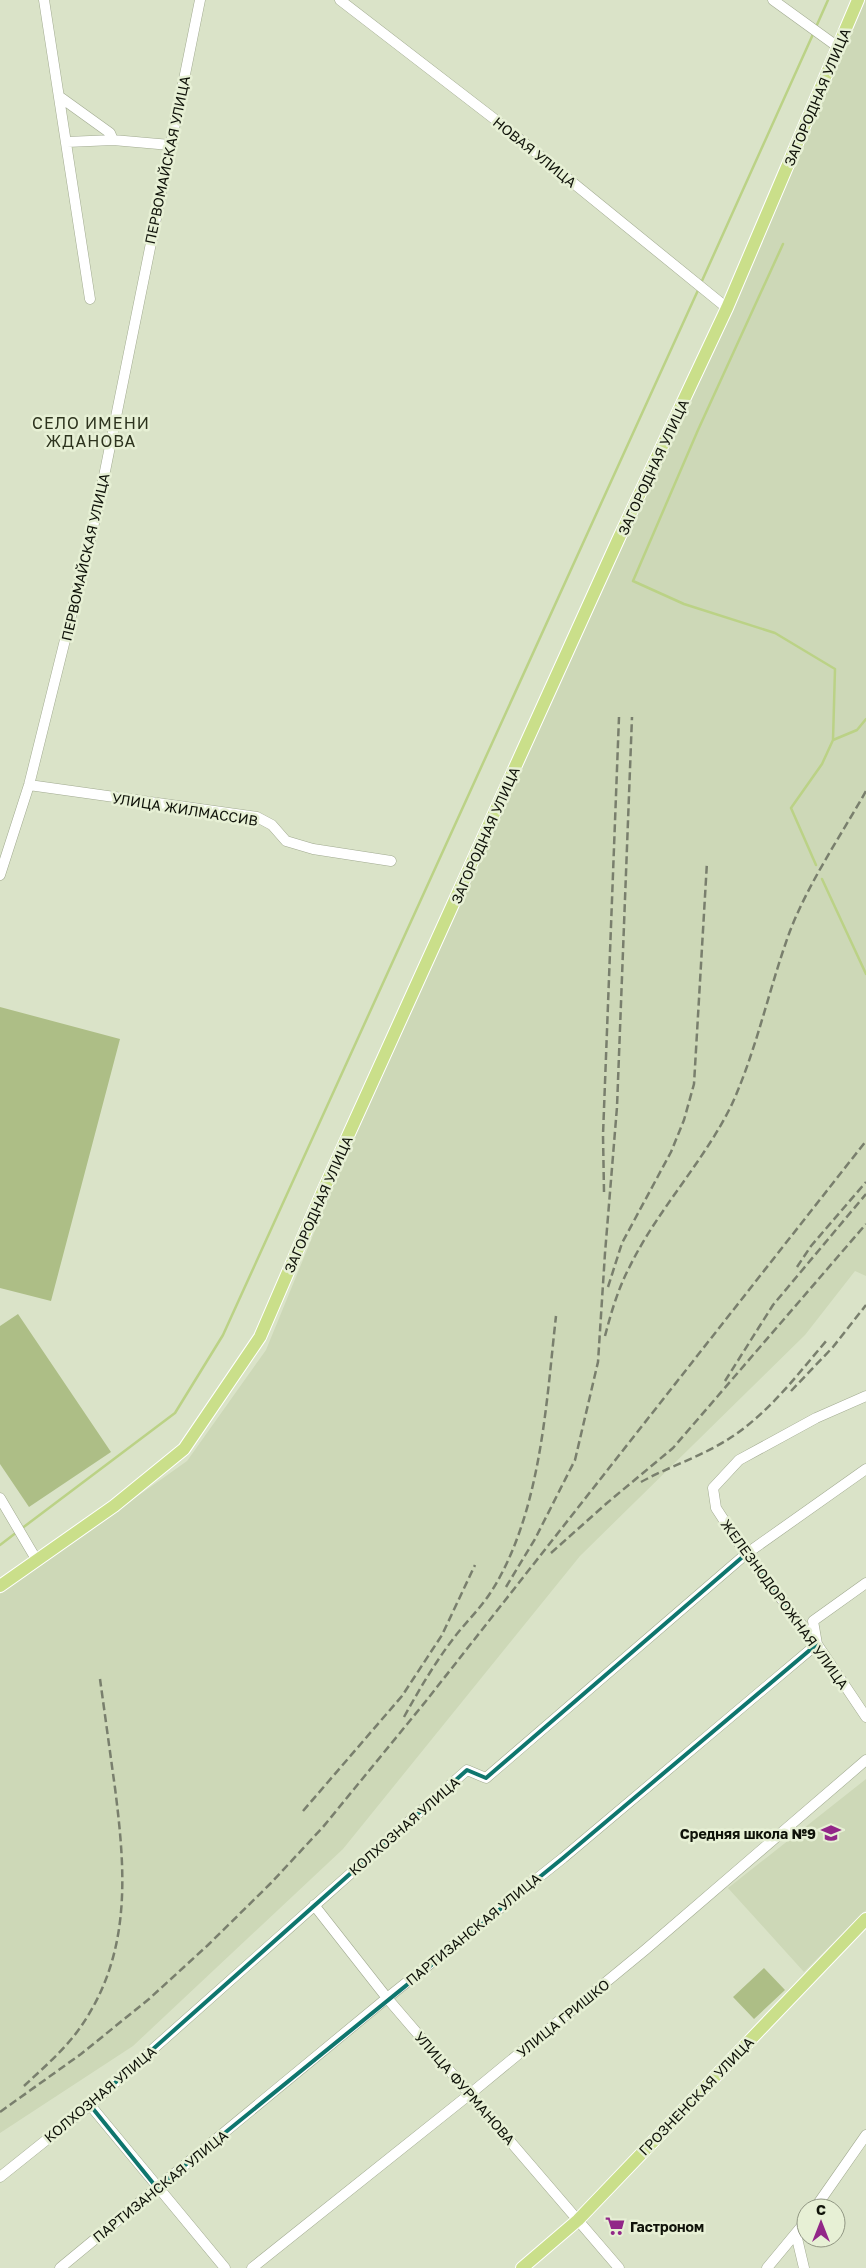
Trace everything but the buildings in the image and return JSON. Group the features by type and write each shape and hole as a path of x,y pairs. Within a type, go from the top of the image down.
{"main road":[{"name":"ЗАГОРОДНАЯ УЛИЦА","path":"0,1586 114,1506 184,1448 260,1337 323,1191 618,540 728,308 858,0"},
{"name":"ГРОЗНЕНСКАЯ УЛИЦА","path":"522,2268 578,2220 866,1919"}],"street":[{"path":"44,0 90,299"},
{"name":"ПЕРВОМАЙСКАЯ УЛИЦА","path":"0,874 4,849 29,785 97,512 200,0"},
{"name":"НОВАЯ УЛИЦА","path":"340,0 497,121 728,308"},
{"path":"773,0 838,47"},
{"path":"60,97 110,133 113,140"},
{"path":"67,142 113,140 170,145"},
{"name":"УЛИЦА ЖИЛМАССИВ","path":"29,785 257,817 272,825 286,842 313,850 391,861"},
{"name":"ЖЕЛЕЗНОДОРОЖНАЯ УЛИЦА","path":"866,1396 816,1418 739,1460 713,1488 716,1508 746,1554 817,1644 866,1717"},
{"name":"КОЛХОЗНАЯ УЛИЦА","path":"0,2177 90,2105 467,1770 486,1778 746,1554 866,1469"},
{"path":"0,1498 36,1559"},
{"path":"817,1644 813,1622 866,1583"},
{"name":"ПАРТИЗАНСКАЯ УЛИЦА","path":"60,2268 387,1998 563,1858 817,1644"},
{"name":"УЛИЦА ГРИШКО","path":"252,2268 470,2094 649,1947 866,1760"},
{"name":"УЛИЦА ФУРМАНОВА","path":"314,1905 387,1998 619,2268"},
{"path":"90,2105 225,2268"},
{"path":"822,2198 866,2135"},
{"path":"767,2268 796,2234"},
{"path":"799,2248 804,2268"}],"highlighted area":[{"path":"746,1554 817,1644 563,1858 157,2188 90,2105 467,1770 486,1778"}],"shaded area":[{"path":"856,0 866,0 866,1276 855,1271 805,1335 580,1556 343,1849 133,2046 0,2133 0,1594 187,1461 266,1350 341,1167 474,856 655,464"},
{"name":"Средняя школа №9","path":"866,1779 866,1910 804,1972 728,1888"}],"green space":[{"path":"0,1007 120,1039 51,1301 0,1288"},
{"path":"18,1314 111,1452 29,1507 0,1464 0,1326"},
{"path":"764,1968 785,1990 754,2019 733,1997"}],"waterway":[{"path":"816,27 828,0"},
{"path":"701,283 814,32"},
{"path":"783,244 698,430 633,581 684,604 775,633 835,669 833,740 822,764 791,808 816,865"},
{"path":"21,1529 175,1413 223,1335 699,288"},
{"path":"833,740 857,730 866,719"},
{"path":"822,879 866,974"},
{"path":"0,1545 17,1532"}],"railway":[{"path":"604,1192 603,1135 619,717"},
{"path":"506,1587 535,1539 575,1460 598,1362 617,1107 632,717"},
{"path":"605,1336 621,1284 640,1247 708,1146 732,1104 749,1062 790,931 806,895 866,791"},
{"path":"608,1287 622,1243 671,1152 684,1120 694,1084 707,862"},
{"path":"0,2112 81,2054 149,1999 208,1945 271,1883 323,1827 426,1701 866,1141"},
{"path":"797,1267 811,1246 866,1182"},
{"path":"725,1381 773,1305 866,1194"},
{"path":"551,1553 673,1448 866,1224"},
{"path":"791,1391 833,1347 866,1305"},
{"path":"404,1717 446,1648 491,1592 508,1561 521,1528 539,1458 556,1316"},
{"path":"641,1482 709,1450 744,1428 782,1393 827,1340"},
{"path":"303,1811 402,1696 442,1635 475,1565"},
{"path":"24,2086 77,2032 95,2004 108,1974 116,1945 121,1914 121,1852 119,1820 100,1679"}],"place":[{"name":"Средняя школа №9","path":"831,1833"},
{"name":"Гастроном","path":"615,2226"}],"district":[{"name":"СЕЛО ИМЕНИ ЖДАНОВА","path":"91,432"}]}
